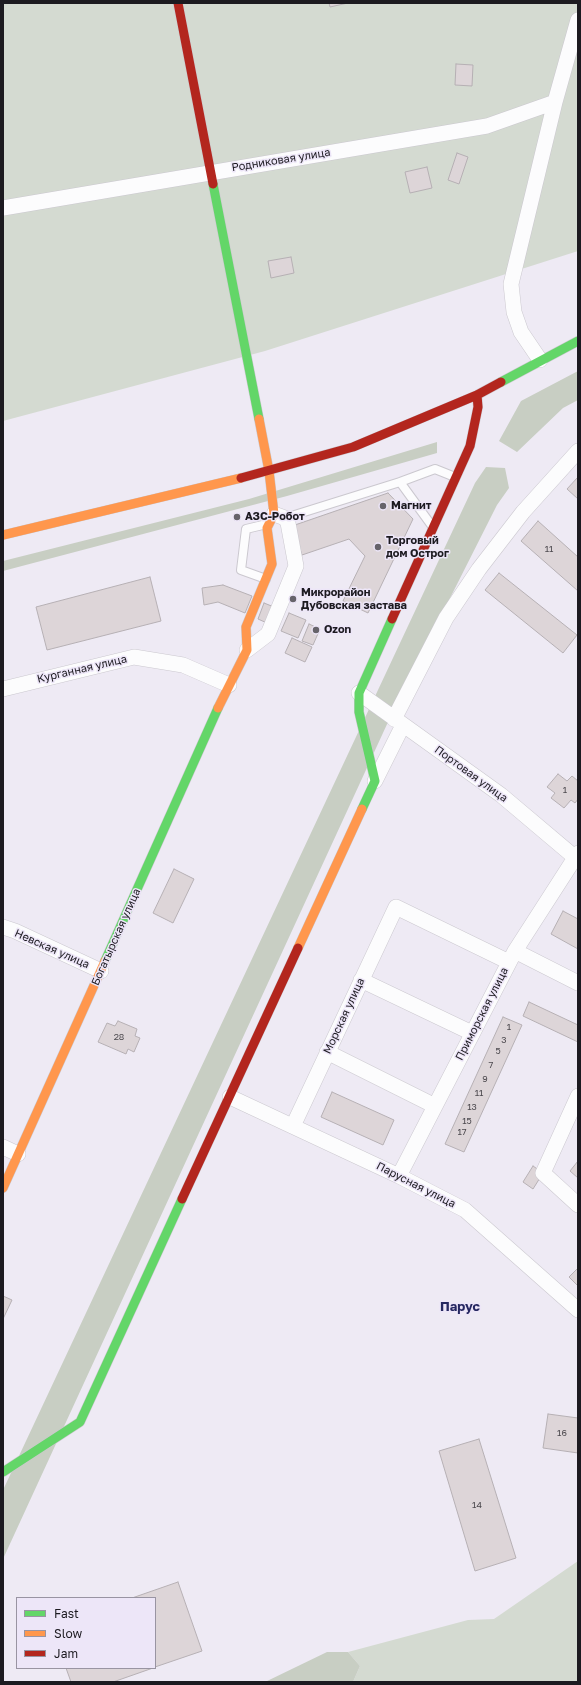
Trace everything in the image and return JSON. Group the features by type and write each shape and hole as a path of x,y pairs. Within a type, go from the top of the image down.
{"street":[{"path":"178,3 276,518"},
{"path":"540,360 521,332 514,312 512,284 555,102 578,20"},
{"name":"Родниковая улица","path":"3,208 488,126 555,102"},
{"path":"3,535 268,471 353,447 477,395 578,341"},
{"path":"375,781 359,712 359,693 470,446 478,407 477,395"},
{"path":"3,1472 80,1422 375,781 398,722 446,618 479,570 523,512 578,451"},
{"path":"247,650 246,627 272,564 267,528 276,518"},
{"path":"247,650 268,634 296,566 288,523 276,518"},
{"name":"Богатырская улица","path":"3,1188 229,685 247,650"},
{"name":"Курганная улица","path":"3,689 134,657 183,665 229,685"},
{"name":"Портовая улица","path":"359,693 501,795 577,857"},
{"name":"Приморская улица","path":"399,1176 512,956 577,857"},
{"name":"Морская улица","path":"293,1126 396,907 512,956"},
{"name":"Невская улица","path":"3,927 15,931 100,971"},
{"path":"512,956 578,983"},
{"path":"361,980 472,1033"},
{"path":"327,1052 435,1106"},
{"path":"578,1096 543,1173 578,1205"},
{"name":"Парусная улица","path":"230,1097 399,1176 465,1210 578,1310"},
{"path":"3,1147 18,1154"}],"lane":[{"path":"266,579 241,570 246,528 400,482 435,470 456,477"},
{"path":"400,482 433,527"}],"shaded area":[{"path":"3,3 578,3 578,251 265,351 3,421"},
{"path":"578,371 578,400 563,408 517,452 499,441 521,401"},
{"path":"437,442 437,453 287,496 3,571 3,561 249,499"},
{"path":"486,467 505,468 509,488 497,505 394,709 3,1559 3,1490 475,483"},
{"path":"578,1561 578,1682 353,1682 360,1666 348,1652 468,1620 494,1619"},
{"path":"327,1652 348,1652 360,1666 353,1682 265,1682"}],"building":[{"path":"329,3 348,3 330,7"},
{"path":"456,64 473,65 472,86 455,85"},
{"path":"457,153 468,157 459,184 448,180"},
{"path":"427,167 432,188 410,193 405,172"},
{"path":"291,257 294,273 271,278 268,261"},
{"path":"578,477 578,499 567,489"},
{"name":"Торговый дом Острог","path":"388,493 413,519 368,613 343,601 365,556 349,539 302,555 292,526"},
{"path":"538,521 578,557 578,591 521,541"},
{"path":"499,573 577,635 563,653 485,590"},
{"path":"150,577 161,621 47,650 36,607"},
{"path":"223,585 252,596 245,613 218,602 204,605 202,588"},
{"path":"264,603 274,607 267,623 258,619"},
{"path":"289,613 306,620 298,638 281,631"},
{"path":"309,624 320,629 313,645 302,641"},
{"path":"292,638 312,647 305,662 285,653"},
{"path":"558,774 567,781 572,776 578,781 578,799 575,803 571,800 564,808 551,798 555,793 547,787"},
{"path":"174,869 194,879 173,923 153,913"},
{"path":"563,911 578,919 578,949 551,934"},
{"path":"529,1002 578,1025 578,1042 523,1016"},
{"path":"503,1017 522,1025 464,1152 445,1144"},
{"path":"118,1021 137,1029 135,1036 140,1038 134,1052 128,1049 126,1054 98,1042 107,1023 115,1026"},
{"path":"332,1092 394,1120 383,1145 321,1117"},
{"path":"578,1161 578,1178 570,1171"},
{"path":"533,1166 543,1173 533,1189 523,1182"},
{"path":"578,1268 578,1286 569,1277"},
{"path":"3,1296 12,1300 3,1319"},
{"path":"548,1414 578,1418 578,1453 543,1448"},
{"path":"479,1439 516,1558 475,1571 439,1451"},
{"path":"178,1582 202,1651 156,1667 156,1597 135,1597"},
{"path":"66,1669 150,1669 113,1682 71,1682"}],"traffic: fast":[{"path":"213,184 259,419"},
{"path":"501,382 578,341"},
{"path":"362,809 375,781 359,712 359,693 392,619"},
{"path":"105,961 218,708"},
{"path":"3,1472 80,1422 182,1199"}],"traffic: slow":[{"path":"218,708 247,650 246,627 272,564 267,528 274,514 269,471 259,419"},
{"path":"3,535 241,478"},
{"path":"298,948 362,809"},
{"path":"3,1188 105,961"}],"traffic: jam":[{"path":"178,3 213,184"},
{"path":"241,478 353,447 477,395 501,382"},
{"path":"392,619 470,446 478,407 477,395"},
{"path":"182,1199 298,948"}],"place":[{"name":"Магнит","path":"383,506"},
{"name":"АЗС-Робот","path":"237,517"},
{"name":"Торговый дом Острог","path":"378,547"},
{"name":"Микрорайон Дубовская застава","path":"293,599"},
{"name":"Ozon","path":"316,630"}],"district":[{"name":"Парус","path":"460,1307"}]}
